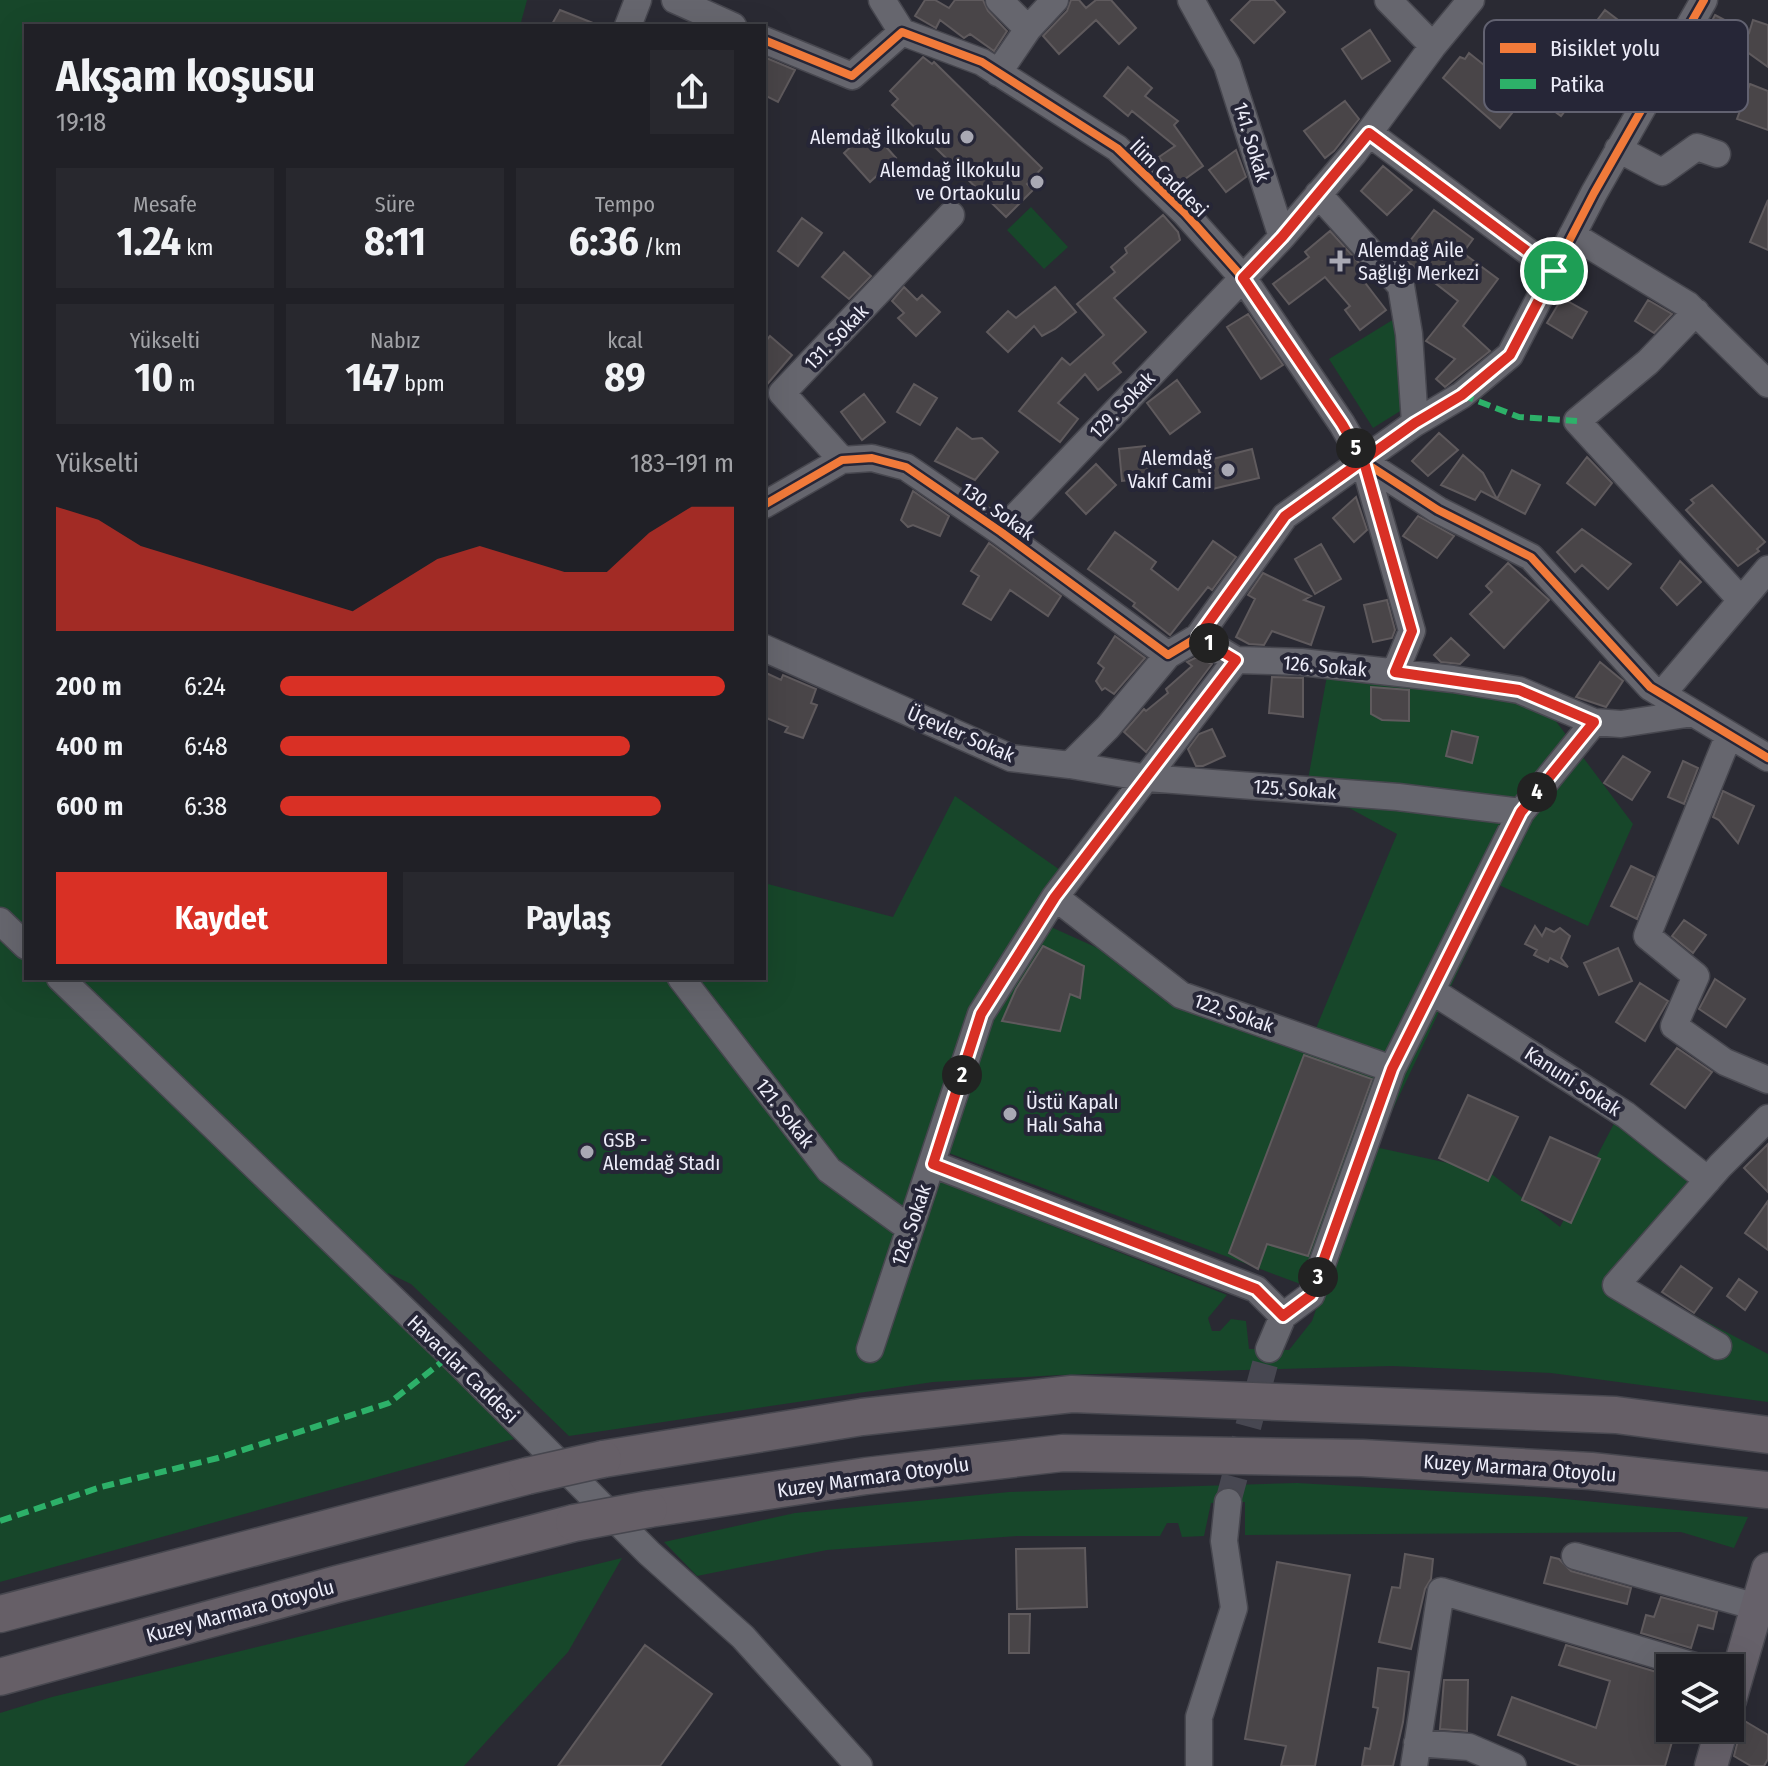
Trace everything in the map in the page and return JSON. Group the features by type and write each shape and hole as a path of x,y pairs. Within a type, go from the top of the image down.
{"highway":[{"path":"0,1614 527,1476 603,1459 862,1417 1072,1394 1616,1415 1763,1434"},
{"name":"Kuzey Marmara Otoyolu","path":"0,1677 352,1580 574,1523 866,1476 1063,1453 1362,1458 1591,1471 1758,1488"}],"main road":[{"path":"1742,1654 1768,1569"},
{"path":"1711,1766 1718,1742"}],"street":[{"path":"629,24 638,0"},
{"path":"675,0 729,24"},
{"path":"766,41 852,76 902,32 882,0"},
{"path":"999,0 1028,29"},
{"path":"998,73 1028,29 1055,0"},
{"name":"141. Sokak","path":"1191,0 1227,65 1282,237"},
{"path":"1388,0 1433,46"},
{"path":"1243,278 1282,237 1369,133 1471,0"},
{"name":"İlim Caddesi","path":"902,32 982,62 1117,148 1185,213 1243,278 1342,424 1364,462 1438,510 1531,557 1650,687 1729,735 1764,752"},
{"path":"1070,765 1108,727 1168,655 1198,637 1285,516 1415,423 1462,395 1510,355 1637,112"},
{"path":"1369,133 1554,271"},
{"path":"1618,149 1662,172 1697,147 1717,154"},
{"path":"1318,194 1401,286 1409,334 1415,423"},
{"name":"131. Sokak","path":"842,460 773,388 951,215"},
{"path":"1572,235 1635,271 1696,312 1768,384"},
{"name":"129. Sokak","path":"1001,532 1243,278"},
{"path":"1696,312 1648,362 1577,421 1741,600"},
{"name":"130. Sokak","path":"842,460 872,458 906,467 1001,532 1168,655"},
{"path":"766,504 842,460"},
{"path":"1364,462 1412,631 1395,672"},
{"path":"1662,694 1768,569"},
{"name":"126. Sokak","path":"1198,637 1236,660 1395,672 1519,690 1594,722 1621,724 1693,713"},
{"name":"Üçevler Sokak","path":"766,649 1011,758 1070,765"},
{"name":"126. Sokak","path":"870,1349 981,1014 1055,897 1236,660"},
{"path":"1269,1349 1283,1316 1311,1295 1392,1069 1521,812 1594,722"},
{"path":"1729,735 1647,936 1696,976 1674,1026 1725,1062 1768,1080"},
{"name":"125. Sokak","path":"1070,765 1147,778 1398,797 1521,812"},
{"name":"122. Sokak","path":"1055,897 1181,995 1392,1069"},
{"path":"0,921 24,944"},
{"name":"Havacılar Caddesi","path":"62,980 649,1553 743,1637 859,1766"},
{"name":"121. Sokak","path":"683,980 829,1170 909,1228"},
{"name":"Kanuni Sokak","path":"1432,991 1626,1115 1708,1180"},
{"path":"1718,1346 1616,1285 1708,1180 1768,1118"},
{"path":"933,1164 1256,1289 1283,1316"},
{"path":"1199,1766 1199,1717 1234,1608 1224,1541 1228,1502"},
{"path":"1575,1556 1757,1607"},
{"path":"1513,1766 1469,1747 1416,1754 1441,1591 1656,1655"}],"green space":[{"path":"0,0 527,0 521,24 24,24 24,980 766,980 766,884 893,917 955,796 1060,870 1031,918 1193,991 1314,1033 1397,834 1307,785 1329,665 1546,708 1633,824 1588,926 1499,885 1375,1147 1489,1172 1560,1227 1620,1112 1704,1177 1631,1282 1768,1354 1768,1402 1551,1373 1392,1366 1060,1375 933,1382 569,1436 411,1284 388,1273 385,1292 514,1439 0,1582","holes":["946,1152 1322,1292 1312,1321 1289,1350 1249,1349 1246,1321 1231,1319 1220,1331 1212,1331 1208,1318 1227,1295 939,1181"]},
{"path":"1031,207 1068,247 1044,269 1007,230"},
{"path":"1399,316 1405,408 1373,428 1329,359"},
{"path":"1297,1483 1545,1497 1748,1517 1734,1548 1681,1532 1245,1535 1245,1502 1211,1503 1204,1536 1182,1537 1178,1523 1167,1523 1160,1536 1017,1536 827,1550 697,1576 664,1542 795,1513 1009,1492"},
{"path":"622,1558 568,1652 464,1766 0,1766 0,1713 52,1697"}],"building":[{"path":"925,0 935,0 949,8 955,0 983,0 988,11 1007,31 994,51 970,34 964,38 940,20 936,28 915,16"},
{"path":"1071,0 1079,0 1086,8 1096,0 1111,0 1136,28 1119,44 1096,20 1059,54 1043,36 1067,11"},
{"path":"1251,0 1274,0 1285,12 1254,43 1231,20"},
{"path":"560,10 595,24 552,24"},
{"path":"1605,10 1618,20 1597,20"},
{"path":"1753,20 1768,25 1768,67 1748,53 1748,32"},
{"path":"1370,30 1390,61 1362,79 1342,49"},
{"path":"1469,53 1484,65 1484,112 1513,112 1500,128 1443,78 1460,57 1465,59"},
{"name":"Alemdağ İlkokulu","path":"923,57 932,64 934,62 1042,168 1027,184 1033,190 1006,217 892,105 898,99 890,91"},
{"path":"766,58 795,70 778,102 766,96"},
{"path":"1128,67 1152,88 1145,96 1178,121 1174,125 1203,166 1178,184 1159,157 1175,146 1132,111 1128,116 1104,96"},
{"path":"1750,84 1768,91 1768,130 1737,119 1740,112 1748,112"},
{"path":"1345,101 1359,119 1325,158 1304,131"},
{"path":"870,129 896,158 870,182 844,153"},
{"path":"1236,150 1246,177 1226,192 1209,170"},
{"path":"1383,166 1412,190 1387,215 1361,191"},
{"path":"1768,200 1768,250 1750,242"},
{"path":"1434,210 1473,239 1463,253 1498,279 1463,326 1490,351 1445,387 1436,379 1455,359 1426,341 1458,301 1399,255"},
{"path":"1163,215 1178,232 1180,240 1114,298 1146,332 1113,363 1121,372 1098,390 1085,374 1058,403 1078,419 1060,442 1019,411 1062,358 1070,365 1104,335 1077,304 1115,272 1111,267 1127,253 1125,248"},
{"path":"802,218 822,233 798,266 778,251"},
{"path":"1330,231 1369,274 1363,280 1386,310 1360,330 1345,310 1350,306 1325,277 1289,304 1273,284 1309,257 1305,252"},
{"path":"844,252 871,276 849,299 822,277"},
{"path":"904,287 917,300 922,295 940,312 916,336 898,318 904,313 892,301"},
{"path":"1055,287 1076,312 1055,329 1042,336 1034,326 1008,352 987,332 1008,311 1016,318"},
{"path":"1562,298 1587,312 1572,338 1547,323"},
{"path":"1648,300 1672,314 1654,333 1635,321"},
{"path":"1248,314 1283,365 1261,379 1227,327"},
{"path":"770,336 792,355 766,386 766,341"},
{"path":"1177,380 1200,412 1170,434 1147,403"},
{"path":"914,384 937,398 920,425 897,412"},
{"path":"864,394 885,422 862,440 841,412"},
{"path":"957,428 972,439 982,438 998,452 975,480 935,461"},
{"path":"1439,433 1458,450 1428,476 1412,461"},
{"path":"1145,446 1149,478 1122,481 1119,449"},
{"name":"Alemdağ Vakıf Cami","path":"1252,449 1259,478 1204,491 1197,463"},
{"path":"1463,455 1483,473 1497,499 1512,470 1540,485 1525,514 1481,491 1475,500 1441,485"},
{"path":"1587,457 1612,483 1595,505 1567,483"},
{"path":"1096,464 1116,485 1086,514 1066,493"},
{"path":"1712,485 1765,542 1757,549 1759,551 1738,566 1686,510 1694,503 1691,500"},
{"path":"913,491 949,516 940,536 913,525 908,527 901,520"},
{"path":"1356,497 1367,530 1354,542 1333,518"},
{"path":"1418,516 1454,536 1437,558 1403,536"},
{"path":"1582,529 1631,564 1608,589 1582,565 1575,572 1557,552"},
{"path":"1115,532 1156,562 1151,569 1178,590 1213,541 1236,557 1212,590 1208,587 1170,635 1133,606 1135,603 1088,569"},
{"path":"989,543 1061,596 1048,616 1010,590 991,620 963,604 979,576 971,571"},
{"path":"1321,544 1341,579 1315,594 1295,559"},
{"path":"1680,561 1701,582 1677,605 1661,588"},
{"path":"1508,563 1549,600 1504,648 1470,614 1492,592 1486,586"},
{"path":"1263,573 1311,596 1304,600 1324,607 1311,645 1272,631 1264,645 1249,644 1236,637 1255,599 1248,595"},
{"path":"1387,600 1395,630 1392,638 1373,642 1364,605"},
{"path":"1115,636 1145,658 1114,694 1105,688 1102,690 1096,681 1104,668 1098,663"},
{"path":"1451,638 1469,655 1460,664 1441,662 1434,655"},
{"path":"1197,657 1212,664 1146,752 1124,732 1144,709 1146,711 1168,693 1166,689 1192,666 1187,662"},
{"path":"1600,662 1623,681 1606,707 1576,697"},
{"path":"766,673 781,680 783,675 816,689 811,703 817,705 803,738 785,732 788,727 766,718"},
{"path":"1272,677 1303,678 1303,717 1269,713"},
{"path":"1371,687 1409,690 1409,721 1382,720 1371,714"},
{"path":"1212,729 1225,756 1196,766 1188,749 1199,734"},
{"path":"1452,731 1478,737 1472,763 1446,756"},
{"path":"1623,756 1650,772 1632,800 1604,783"},
{"path":"1683,761 1698,768 1684,804 1668,797"},
{"path":"1723,791 1754,806 1738,843 1713,817"},
{"path":"1631,866 1654,877 1637,919 1611,906"},
{"path":"1684,920 1706,935 1693,953 1672,936"},
{"path":"1535,926 1542,936 1546,928 1554,932 1560,928 1570,936 1561,958 1568,967 1550,958 1548,962 1534,955 1537,950 1525,944"},
{"path":"1043,946 1084,966 1080,998 1070,994 1060,1031 1002,1021 1016,989"},
{"path":"1618,948 1632,981 1599,995 1584,963"},
{"path":"1715,979 1745,999 1726,1027 1699,1009"},
{"path":"1640,983 1668,1001 1645,1041 1616,1022"},
{"path":"1677,1048 1712,1072 1685,1108 1651,1084"},
{"path":"1304,1055 1372,1079 1308,1256 1267,1244 1258,1269 1229,1253"},
{"path":"1468,1095 1518,1117 1488,1181 1439,1158"},
{"path":"1550,1137 1600,1159 1571,1223 1522,1200"},
{"path":"1768,1144 1768,1192 1744,1168"},
{"path":"1768,1201 1768,1250 1745,1233"},
{"path":"1681,1266 1712,1288 1694,1313 1662,1292"},
{"path":"1739,1279 1757,1292 1745,1310 1727,1296"},
{"path":"1085,1548 1087,1607 1017,1609 1016,1549"},
{"path":"1405,1554 1433,1559 1431,1579 1425,1589 1411,1649 1379,1642 1392,1587 1400,1588"},
{"path":"1551,1557 1559,1559 1571,1571 1631,1588 1627,1604 1544,1583"},
{"path":"1277,1562 1350,1575 1315,1766 1281,1766 1286,1746 1245,1739"},
{"path":"1661,1597 1717,1612 1713,1629 1698,1625 1691,1648 1641,1633 1646,1615 1654,1617"},
{"path":"1009,1614 1030,1614 1029,1653 1009,1653"},
{"path":"645,1645 712,1694 660,1766 558,1766"},
{"path":"1566,1645 1656,1672 1656,1742 1672,1742 1665,1766 1580,1766 1498,1735 1512,1697 1596,1728 1610,1681 1559,1665"},
{"path":"1378,1668 1409,1672 1403,1722 1393,1766 1362,1766 1365,1748 1370,1749 1378,1708 1373,1707"},
{"path":"1444,1680 1468,1680 1467,1731 1440,1729"},
{"path":"1744,1721 1768,1735 1768,1759 1764,1766 1751,1766 1734,1756 1738,1742 1744,1742"}],"tunnel":[{"path":"1228,1502 1269,1349"}],"marked path":[{"path":"1462,395 1519,417 1577,421"},
{"path":"0,1521 101,1487 218,1458 389,1403 451,1355"}],"cycle path":[{"path":"1693,20 1704,0"},
{"path":"766,41 852,76 902,32 982,62 1117,148 1185,213 1243,278 1342,424 1364,462 1438,510 1531,557 1650,687 1768,758"},
{"path":"766,504 842,460 872,458 906,467 1001,532 1168,655 1198,637 1285,516 1415,423 1462,395 1510,355 1594,193 1640,112"}],"place":[{"name":"Alemdağ İlkokulu","path":"967,137"},
{"name":"Alemdağ İlkokulu ve Ortaokulu","path":"1037,182"},
{"name":"Alemdağ Aile Sağlığı Merkezi","path":"1340,261"},
{"name":"Alemdağ Vakıf Cami","path":"1228,470"},
{"name":"Üstü Kapalı Halı Saha","path":"1010,1114"},
{"name":"GSB - Alemdağ Stadı","path":"587,1152"}],"route":[{"path":"1554,271 1369,133 1282,237 1243,278 1342,424 1364,462 1412,631 1395,672 1519,690 1594,722 1521,812 1392,1069 1311,1295 1283,1316 1256,1289 933,1164 981,1014 1055,897 1236,660 1198,637 1285,516 1364,462 1415,423 1462,395 1510,355 1554,271"}]}
